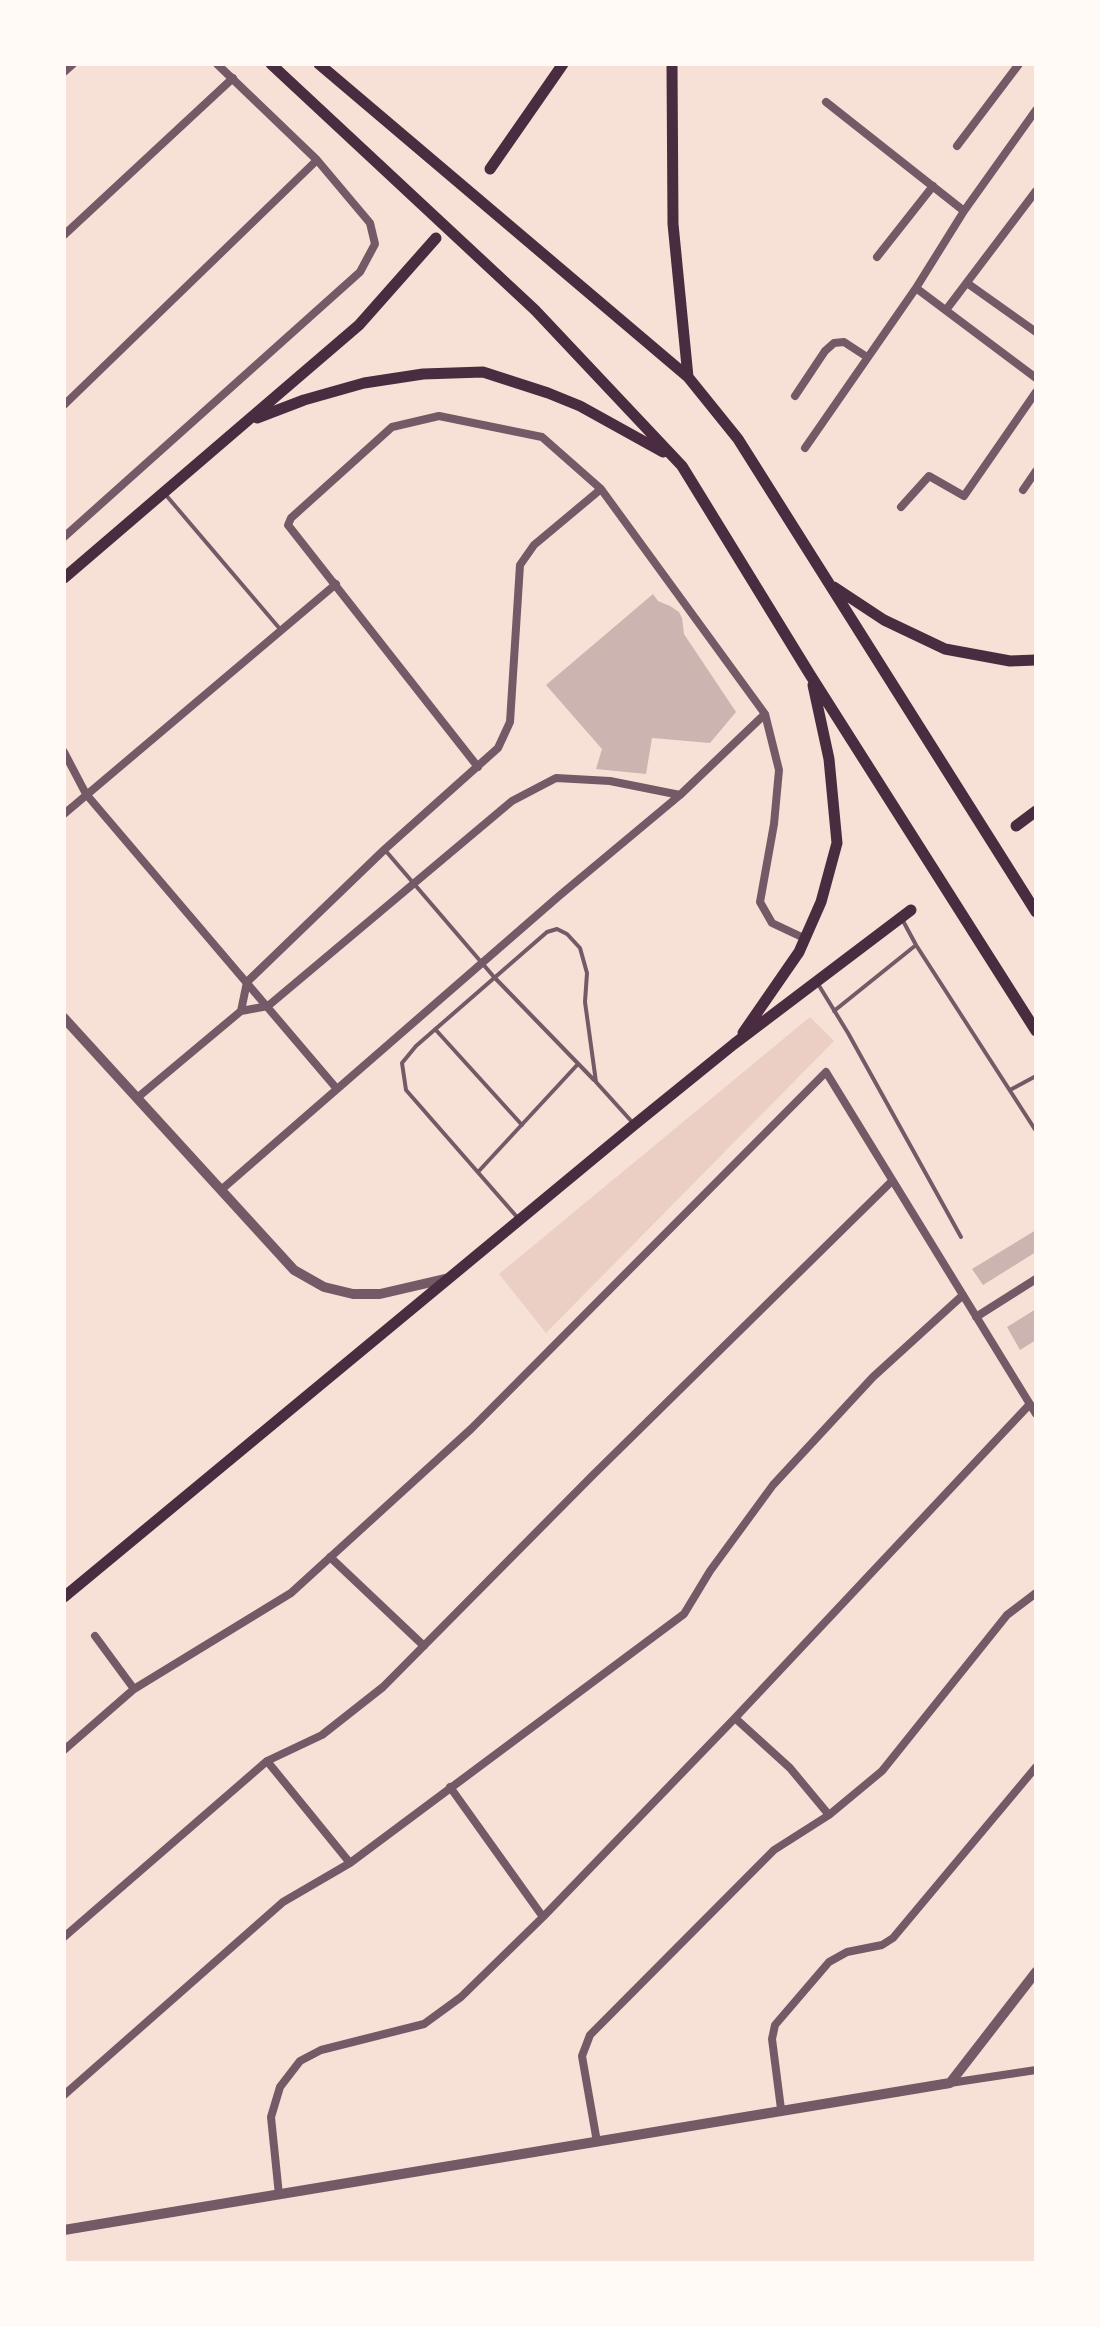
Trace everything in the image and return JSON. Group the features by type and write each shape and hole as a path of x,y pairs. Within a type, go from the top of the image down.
{"main road":[{"path":"271,64 535,310 682,466 1036,1031"},
{"path":"319,64 688,377 738,439 1036,912"},
{"path":"490,169 563,64"},
{"path":"672,64 673,224 688,377"},
{"path":"64,578 359,325 436,238"},
{"path":"245,424 304,400 364,383 423,374 483,372 548,393 589,411 637,436 682,466"},
{"path":"829,584 884,620 945,649 1010,661 1036,660"},
{"path":"734,1044 785,975 806,939 821,902 837,843 829,759 809,673"},
{"path":"1016,826 1036,811"},
{"path":"64,1597 634,1125 734,1044 906,914"}],"street":[{"path":"64,72 73,64"},
{"path":"64,537 360,272 375,244 370,223 317,160 217,64"},
{"path":"957,146 1019,64"},
{"path":"64,235 233,78"},
{"path":"826,102 964,211"},
{"path":"805,448 916,288 964,211 1036,110"},
{"path":"64,405 317,160"},
{"path":"877,257 933,186"},
{"path":"946,310 1036,191"},
{"path":"967,283 1036,332"},
{"path":"916,288 1036,378"},
{"path":"795,396 825,351 834,343 844,342 867,357"},
{"path":"901,507 929,476 964,496 1036,392"},
{"path":"478,767 288,525 291,518 392,427 439,416 542,437 601,489 765,714 779,770 774,824 760,902 772,923 806,939"},
{"path":"1023,490 1036,471"},
{"path":"241,1011 247,982 385,849 498,748 510,722 520,565 534,545 601,489"},
{"path":"64,812 336,584"},
{"path":"221,1190 680,795 765,714"},
{"path":"64,752 86,794 337,1089"},
{"path":"137,1098 241,1011 268,1006 512,801 556,778 610,781 680,795"},
{"path":"64,1018 294,1270 324,1287 353,1294 380,1294 449,1278"},
{"path":"64,1750 134,1689 291,1593 471,1429 826,1072 1036,1414"},
{"path":"64,1937 267,1761 322,1735 383,1687 892,1181"},
{"path":"976,1317 1036,1279"},
{"path":"64,2095 283,1902 350,1863 684,1614 710,1571 773,1485 873,1377 963,1295"},
{"path":"279,2195 271,2117 280,2087 300,2061 321,2050 424,2024 461,1997 543,1917 735,1718 1030,1404"},
{"path":"330,1557 424,1646"},
{"path":"597,2142 582,2056 590,2035 774,1850 829,1815 882,1771 1007,1615 1036,1593"},
{"path":"95,1636 134,1689"},
{"path":"735,1718 790,1768 829,1815"},
{"path":"267,1761 350,1863"},
{"path":"781,2109 772,2039 775,2025 829,1962 847,1952 882,1945 893,1938 1036,1767"},
{"path":"450,1787 543,1917"},
{"path":"950,2083 1036,1972"},
{"path":"64,2230 781,2109 1036,2070"}],"lane":[{"path":"165,494 280,630"},
{"path":"385,849 494,977 634,1125"},
{"path":"906,914 916,945 1036,1131"},
{"path":"520,1220 406,1090 402,1063 416,1046 494,977 547,932 557,929 567,934 580,948 587,973 585,1002 596,1082"},
{"path":"834,1011 916,945"},
{"path":"816,982 961,1237"},
{"path":"435,1029 522,1125"},
{"path":"478,1172 578,1064"},
{"path":"1010,1090 1036,1076"}],"shaded area":[{"path":"810,1017 834,1041 546,1333 499,1274"}],"building":[{"path":"653,594 658,601 679,612 684,634 736,712 710,743 652,738 646,774 596,769 602,749 546,685"},
{"path":"1036,1230 1036,1252 983,1285 972,1269"},
{"path":"1036,1309 1036,1340 1020,1350 1007,1327"}]}
